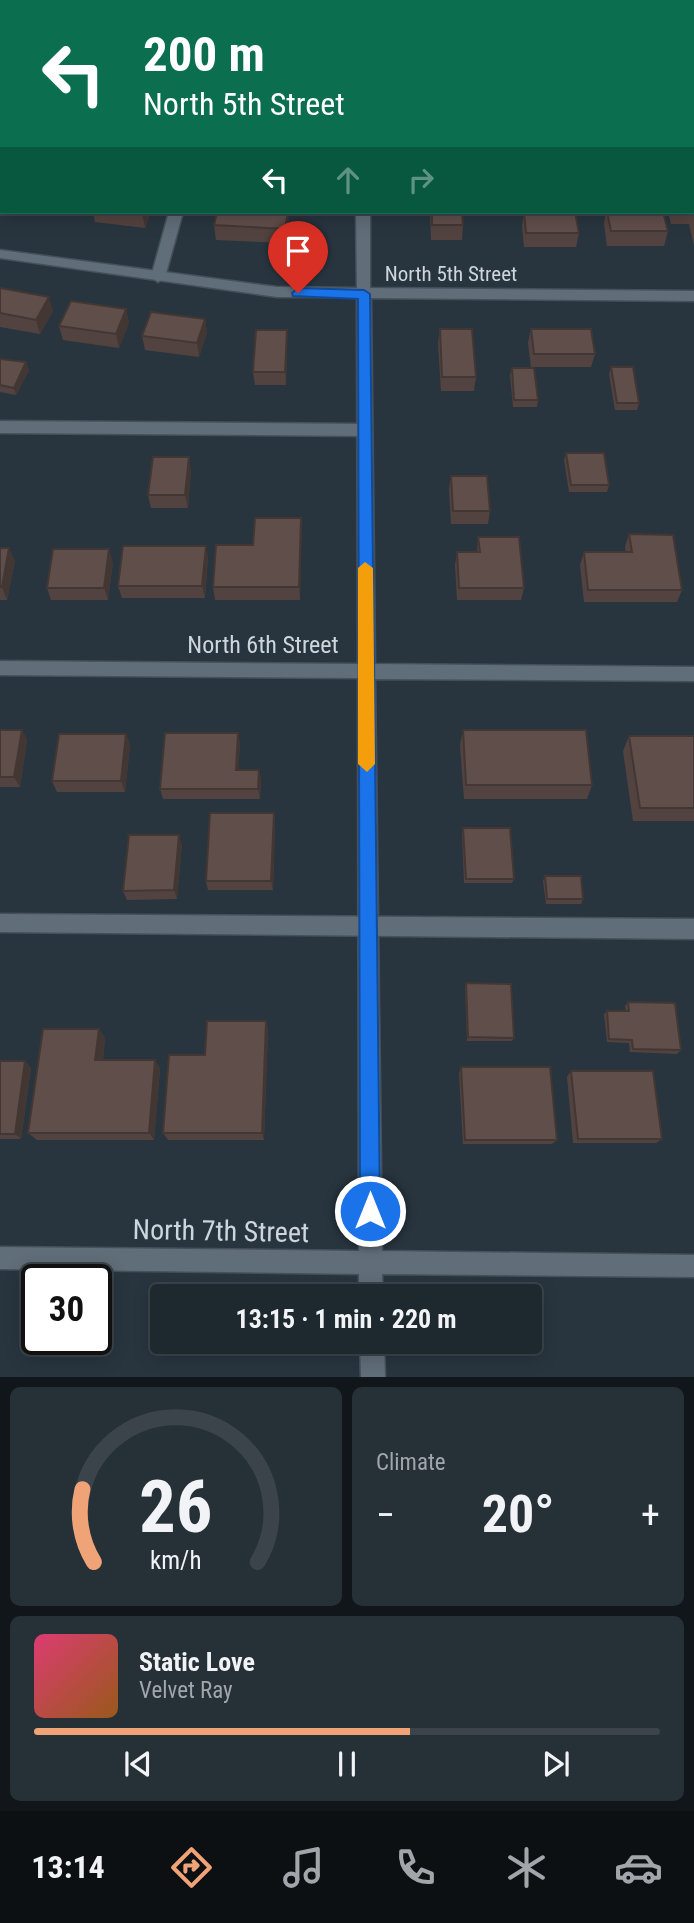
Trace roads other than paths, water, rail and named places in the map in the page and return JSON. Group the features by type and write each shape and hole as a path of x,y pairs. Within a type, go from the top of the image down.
{"street":[{"path":"158,277 175,214"},
{"path":"363,214 372,1284"},
{"name":"North 5th Street","path":"0,254 278,292 694,296"},
{"path":"0,427 363,430"},
{"name":"North 6th Street","path":"0,668 694,674"},
{"path":"0,923 694,929"},
{"name":"North 7th Street","path":"0,1258 694,1266"},
{"path":"372,1354 373,1377"}]}
